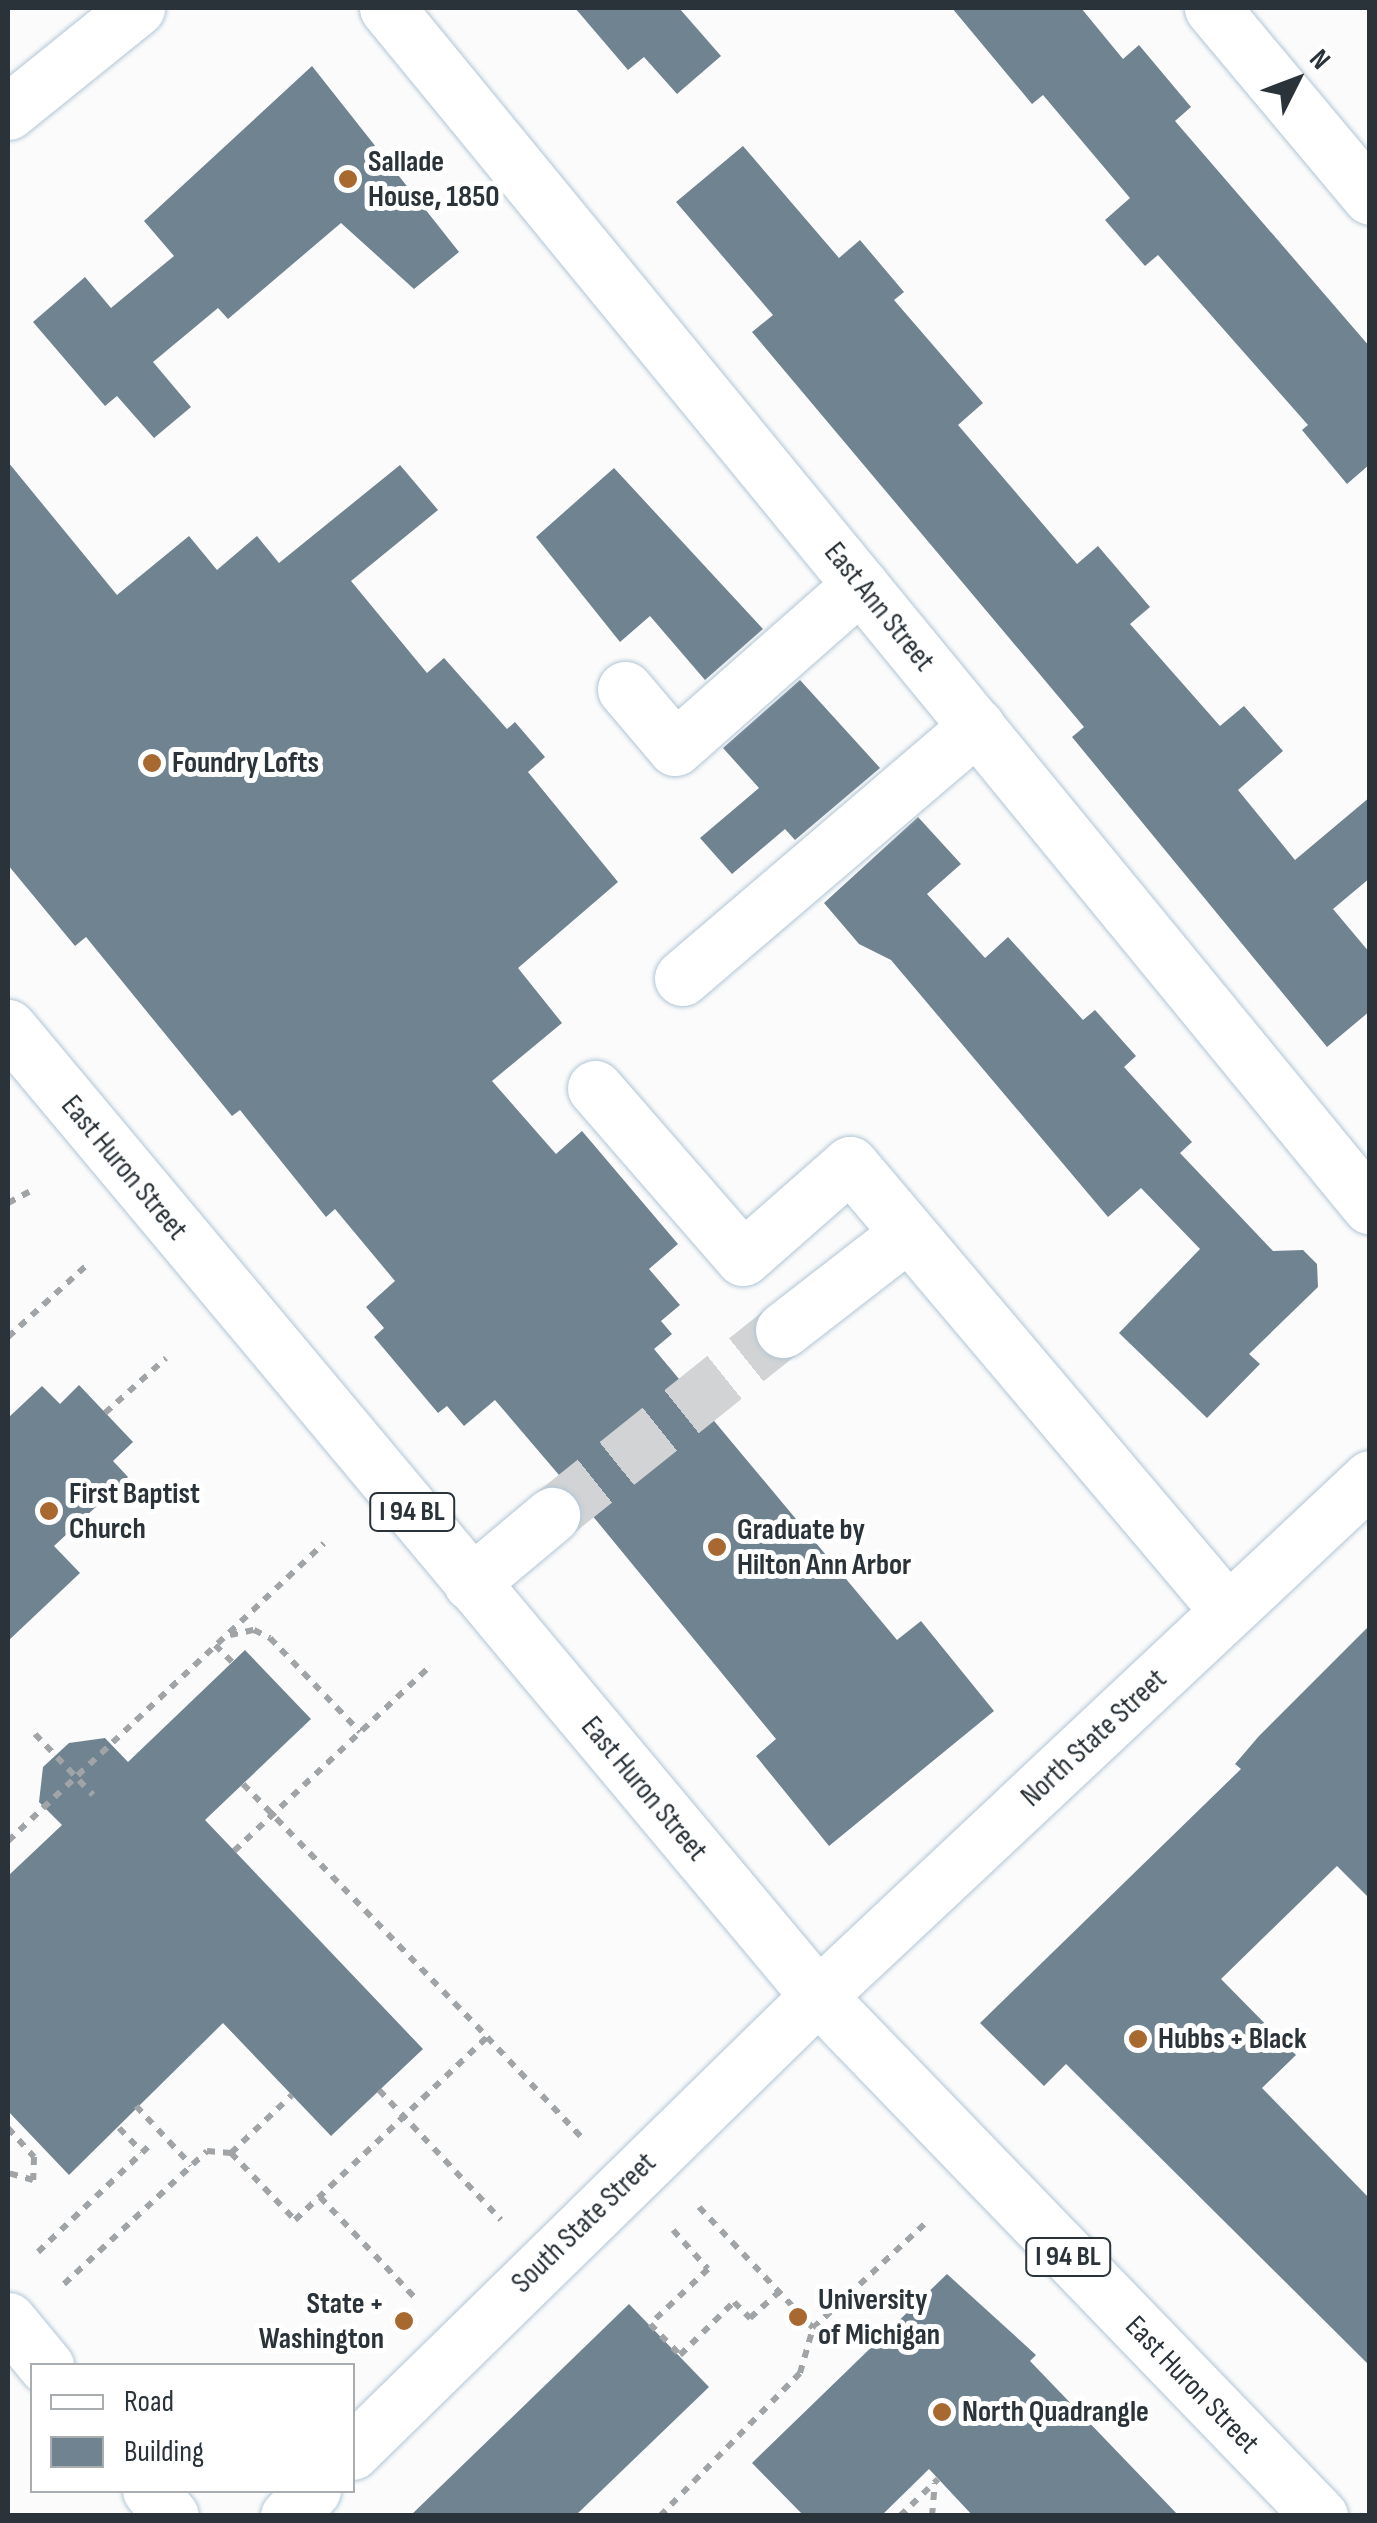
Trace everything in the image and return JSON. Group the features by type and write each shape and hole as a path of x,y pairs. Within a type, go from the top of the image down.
{"main road":[{"path":"8,112 137,8"},
{"name":"East Ann Street","path":"388,8 1370,1207"},
{"path":"1237,17 1370,197"},
{"path":"625,689 675,748 860,585"},
{"path":"682,978 976,726"},
{"name":"East Huron Street","path":"8,1027 818,1996 1320,2516"},
{"path":"595,1088 743,1258 850,1164 1228,1611"},
{"path":"783,1330 908,1233"},
{"name":"North State Street","path":"818,1996 1370,1478"},
{"path":"471,1583 552,1515"},
{"name":"South State Street","path":"355,2449 818,1996"},
{"path":"8,2320 44,2363"},
{"path":"152,2493 171,2516"},
{"path":"288,2516 310,2493"}],"path":[{"path":"8,1204 29,1192"},
{"path":"8,1337 88,1264"},
{"path":"105,1413 166,1358"},
{"path":"8,1841 324,1543"},
{"path":"218,1642 263,1632 360,1732"},
{"path":"218,1642 232,1662"},
{"path":"234,1851 428,1668"},
{"path":"35,1734 93,1795"},
{"path":"244,1784 584,2140"},
{"path":"64,2284 206,2151 230,2153 295,2220 487,2037"},
{"path":"379,2090 501,2220"},
{"path":"230,2153 292,2095"},
{"path":"136,2106 191,2164"},
{"path":"8,2128 34,2157 33,2180 8,2173"},
{"path":"120,2128 142,2152"},
{"path":"38,2252 151,2144"},
{"path":"320,2197 418,2301"},
{"path":"699,2207 814,2328"},
{"path":"660,2516 800,2372 814,2328 930,2220"},
{"path":"673,2230 708,2270 650,2324 680,2355 734,2302 750,2318 780,2291"},
{"path":"900,2516 936,2480 932,2516"}],"building":[{"path":"575,8 679,8 721,56 677,94 644,57 628,70"},
{"path":"952,8 1081,8 1123,59 1139,45 1191,107 1175,121 1370,347 1370,464 1347,484 1302,430 1308,425 1158,255 1145,266 1105,220 1130,198 1043,95 1032,104"},
{"path":"312,66 459,252 414,289 341,223 228,319 218,308 153,362 191,407 154,438 117,396 105,406 33,322 85,277 111,308 174,256 144,221"},
{"path":"743,146 839,258 860,240 904,292 894,300 983,403 958,425 1077,564 1098,546 1150,607 1130,624 1220,726 1244,706 1283,751 1238,790 1295,860 1370,797 1370,878 1333,909 1370,953 1370,1011 1327,1047 1072,737 1084,727 752,332 773,315 676,202"},
{"path":"8,462 117,595 189,536 217,570 257,536 279,563 400,465 438,510 351,581 427,673 444,658 507,729 515,722 545,757 528,772 618,882 518,968 562,1023 492,1081 556,1154 582,1131 678,1244 649,1269 680,1305 661,1321 672,1334 654,1349 897,1640 921,1621 994,1711 829,1846 756,1756 776,1739 559,1475 495,1400 464,1426 447,1406 438,1413 374,1337 384,1328 366,1307 395,1281 335,1209 326,1217 240,1110 232,1116 86,937 75,946 8,865"},
{"path":"614,468 763,629 705,680 650,616 620,642 536,537"},
{"path":"800,680 880,768 795,840 785,829 732,874 700,838 759,788 723,748"},
{"path":"918,817 961,864 927,894 985,958 1008,937 1083,1020 1095,1010 1136,1056 1124,1067 1192,1142 1180,1153 1273,1251 1303,1250 1317,1264 1318,1287 1249,1354 1260,1364 1207,1418 1119,1333 1200,1249 1141,1188 1108,1217 891,960 859,944 824,903"},
{"name":"First Baptist Church","path":"79,1385 133,1442 113,1461 128,1477 54,1546 80,1573 8,1641 8,1418 42,1386 60,1404"},
{"path":"1370,1625 1370,1899 1337,1866 1221,1979 1296,2055 1262,2088 1370,2199 1370,2366 1066,2064 1044,2086 980,2023 1241,1769 1235,1764 1259,1736"},
{"path":"245,1650 311,1719 205,1820 423,2049 331,2136 223,2023 69,2175 8,2111 8,1876 62,1825 39,1802 43,1767 69,1743 105,1738 128,1762"},
{"name":"North Quadrangle","path":"947,2274 1036,2355 1030,2361 1179,2516 973,2516 929,2469 881,2516 804,2516 752,2463"},
{"path":"629,2304 709,2387 575,2516 410,2516"}],"tunnel":[{"path":"552,1515 783,1330"}],"place":[{"name":"Sallade House, 1850","path":"348,179"},
{"name":"Foundry Lofts","path":"152,763"},
{"name":"First Baptist Church","path":"49,1511"},
{"name":"Graduate by Hilton Ann Arbor","path":"717,1547"},
{"name":"Hubbs + Black","path":"1138,2039"},
{"name":"University of Michigan","path":"798,2317"},
{"name":"State + Washington","path":"404,2321"},
{"name":"North Quadrangle","path":"942,2412"}]}
